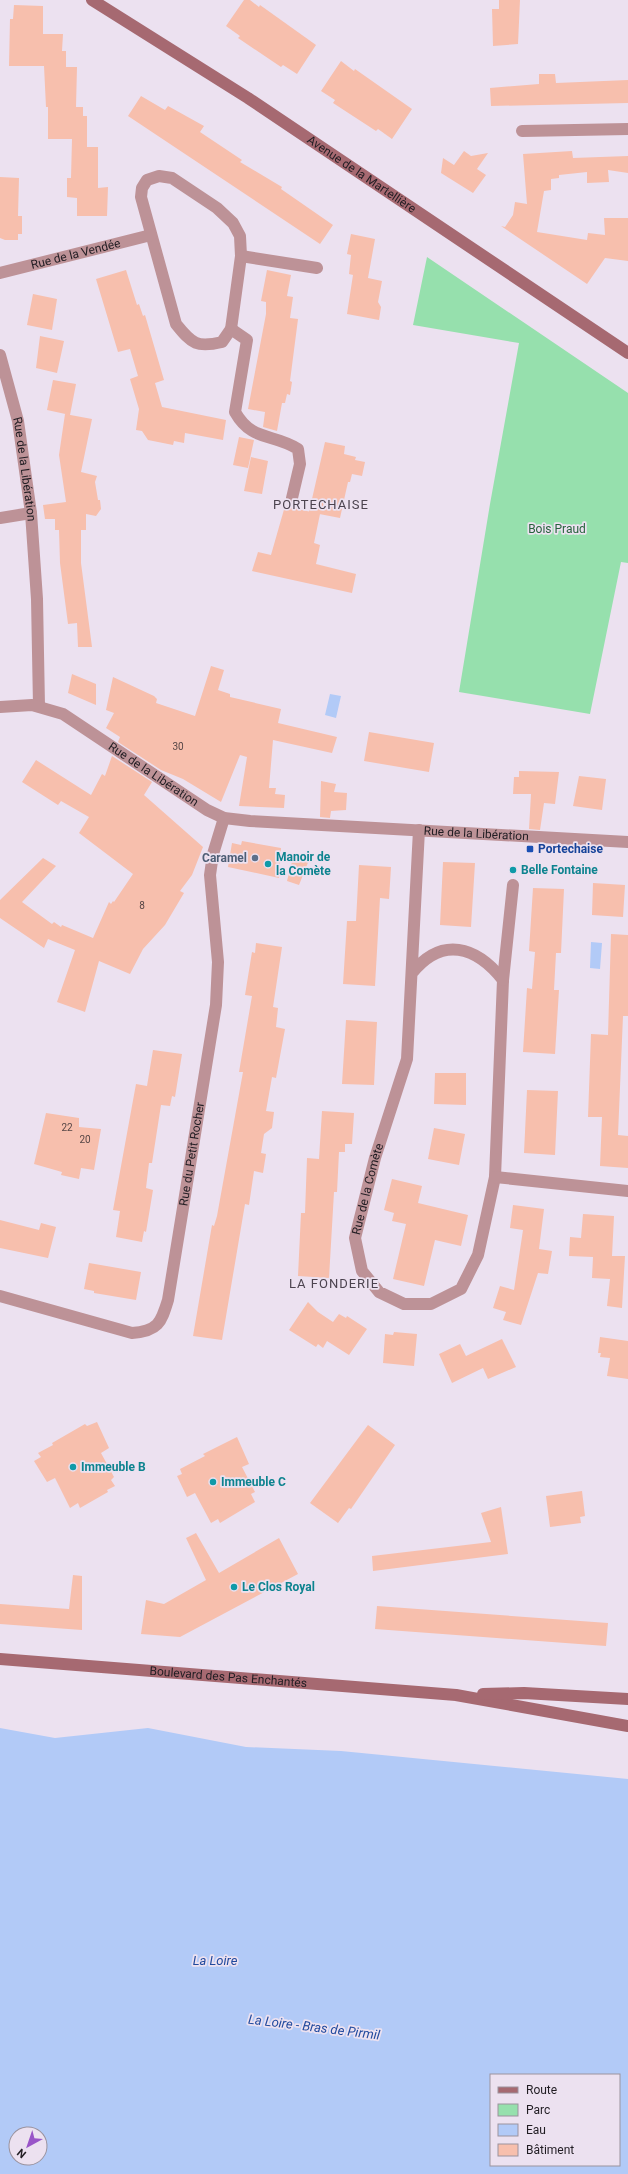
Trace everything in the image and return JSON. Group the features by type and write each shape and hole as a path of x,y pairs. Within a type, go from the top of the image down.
{"main road":[{"name":"Avenue de la Martellière","path":"92,0 248,98 628,353"},
{"name":"Boulevard des Pas Enchantés","path":"0,1659 456,1695 628,1726"},
{"name":"Boulevard des Pas Enchantés","path":"456,1695 524,1693 628,1699"}],"street":[{"path":"522,131 628,129"},
{"path":"159,176 172,178 217,208 233,223 240,236 241,256 232,329 222,342 201,346 188,340 176,324 141,197 142,188 147,180 159,176"},
{"name":"Rue de la Vendée","path":"0,273 151,235"},
{"path":"241,256 318,268"},
{"path":"232,329 247,340 235,412 241,423 256,434 287,442 298,449 300,464 292,498"},
{"name":"Rue de la Libération","path":"0,355 18,421 31,513 37,600 39,706 63,714 207,810 224,818 628,842"},
{"path":"0,518 31,513"},
{"path":"0,707 39,706"},
{"name":"Rue du Petit Rocher","path":"0,1296 132,1333 145,1332 155,1328 160,1322 168,1300 216,1005 218,962 210,875 213,854 224,818"},
{"name":"Rue de la Comète","path":"419,830 407,1059 375,1158 355,1238 362,1271 379,1292 404,1304 431,1304 461,1289 478,1255 495,1177 503,980 513,884"},
{"path":"412,973 420,962 438,952 459,950 483,958 492,965 503,980"},
{"path":"495,1177 628,1191"}],"green space":[{"name":"Bois Praud","path":"427,257 628,393 628,563 621,562 590,714 459,692 490,504 519,343 413,325"}],"water":[{"path":"330,694 341,696 336,718 325,715"},
{"path":"591,942 602,943 600,969 590,968"},
{"name":"La Loire","path":"0,1728 55,1738 148,1728 246,1747 341,1751 628,1779 628,2174 0,2174"}],"building":[{"path":"244,0 250,0 259,7 260,5 316,45 297,74 283,65 281,67 238,38 240,36 226,26"},
{"path":"499,0 520,0 518,44 493,46 492,9 499,9"},
{"path":"14,5 43,6 43,34 63,34 62,51 66,51 66,67 77,67 76,107 83,107 83,116 87,116 87,147 98,147 98,188 108,187 107,216 77,216 77,198 67,197 67,178 71,178 72,139 48,139 48,107 46,107 44,66 9,66 10,19 13,19"},
{"path":"341,61 354,71 355,69 412,109 392,139 378,129 376,131 333,103 335,100 321,91"},
{"path":"539,74 555,74 556,83 628,80 628,103 491,106 490,88 539,84"},
{"path":"141,96 165,110 168,106 204,126 200,132 242,160 240,162 282,187 281,189 333,225 320,244 128,116"},
{"path":"464,151 471,156 488,153 477,169 486,175 473,193 441,173 443,158 454,165"},
{"path":"572,151 573,158 628,156 628,173 608,170 609,182 587,183 587,172 559,175 559,178 551,179 551,190 544,191 537,232 587,240 588,233 605,235 604,218 628,218 628,261 605,258 587,284 501,226 505,227 513,215 515,202 527,204 523,154"},
{"path":"0,177 19,178 18,216 22,216 22,234 18,234 18,240 5,240 0,238"},
{"path":"351,234 375,239 368,278 382,281 378,302 381,307 379,320 347,314 353,275 349,274 351,255 347,254"},
{"path":"126,270 137,305 139,304 143,316 145,315 164,380 155,383 162,407 226,420 223,440 185,433 184,443 174,441 173,445 148,440 142,431 136,430 139,409 130,379 138,376 130,349 118,352 96,279"},
{"path":"267,270 291,275 287,296 293,297 290,318 298,319 290,381 292,382 290,395 287,394 285,403 282,403 277,431 263,427 265,412 248,409 266,314 266,302 261,301"},
{"path":"33,294 57,299 52,330 27,325"},
{"path":"40,336 64,341 57,373 36,368"},
{"path":"53,380 76,384 70,415 47,410"},
{"path":"65,414 92,419 81,472 97,476 95,482 101,509 96,516 86,514 86,530 81,530 81,563 92,647 78,647 77,623 68,624 60,563 59,530 55,530 55,519 45,519 43,505 66,502 59,455"},
{"path":"239,437 254,440 248,468 233,465"},
{"path":"325,442 345,446 344,454 356,457 355,460 365,462 362,476 352,474 350,482 348,482 340,518 309,512"},
{"path":"251,457 268,461 262,494 244,491"},
{"path":"285,506 320,514 314,543 320,545 316,564 356,574 352,593 252,571 258,552 271,555"},
{"path":"211,666 224,670 218,690 230,694 230,697 281,709 278,723 337,737 332,753 273,740 269,788 276,788 275,794 285,795 284,808 239,806 247,757 240,755 221,802 183,779 161,770 118,742 120,737 106,728 114,713 106,710 113,677 154,696 157,699 156,703 195,716"},
{"path":"72,674 96,684 96,705 68,693"},
{"path":"369,732 434,743 429,772 364,761"},
{"path":"112,756 152,782 144,795 203,847 192,875 180,891 184,893 165,925 143,949 130,974 99,961 85,1012 57,1002 75,950 48,939 44,948 0,918 0,900 43,858 56,866 22,902 52,924 54,922 61,927 62,925 93,938 109,902 111,904 113,901 114,902 133,874 79,833 89,817 61,801 58,805 22,782 36,760 91,795 102,774 105,776"},
{"path":"519,771 559,772 555,804 544,803 540,830 529,829 531,794 513,794 514,777 519,777"},
{"path":"579,776 606,779 602,810 573,806"},
{"path":"321,781 336,784 334,792 347,793 346,810 331,811 330,818 320,817"},
{"name":"Manoir de la Comète","path":"242,841 281,848 279,878 228,867 232,843 241,845"},
{"path":"294,854 309,860 299,885 287,881"},
{"path":"443,862 475,863 471,927 440,925"},
{"path":"359,865 391,867 389,899 380,898 375,986 343,984 347,921 356,921"},
{"path":"593,883 625,885 623,917 592,915"},
{"path":"533,888 564,889 561,953 556,953 554,990 559,990 555,1054 523,1052 527,988 532,989 535,952 529,951"},
{"path":"611,934 628,935 628,1016 623,1016 618,1135 628,1136 628,1168 600,1166 602,1117 588,1117 591,1034 608,1035"},
{"path":"256,943 282,947 273,1007 278,1008 276,1027 285,1029 276,1078 272,1077 266,1111 274,1112 272,1128 264,1134 261,1153 266,1154 263,1173 254,1171 249,1205 245,1204 222,1340 193,1336 212,1225 214,1226 217,1216 243,1072 239,1072 252,996 245,995 252,952 255,953"},
{"path":"346,1020 377,1022 374,1085 342,1084"},
{"path":"153,1050 182,1054 175,1097 172,1096 170,1106 161,1105 152,1163 149,1163 146,1188 153,1190 146,1232 144,1231 142,1242 116,1237 120,1211 113,1210 136,1084 147,1086"},
{"path":"435,1073 466,1073 466,1105 434,1104"},
{"path":"527,1090 558,1091 555,1155 524,1153"},
{"path":"322,1111 354,1113 352,1144 345,1144 345,1152 339,1152 337,1192 334,1192 329,1278 298,1276 301,1213 305,1213 307,1158 319,1159"},
{"path":"46,1113 79,1118 79,1127 101,1129 94,1170 81,1168 79,1179 61,1175 62,1172 34,1164"},
{"path":"434,1128 465,1134 459,1165 428,1159"},
{"path":"392,1179 422,1186 418,1203 468,1215 461,1246 435,1240 424,1286 393,1279 406,1224 392,1221 394,1213 384,1210"},
{"path":"513,1205 544,1209 539,1249 552,1251 548,1274 538,1273 521,1325 503,1320 506,1312 493,1308 500,1286 514,1290 523,1230 510,1228"},
{"path":"583,1214 614,1216 612,1256 625,1256 622,1308 607,1306 610,1279 592,1278 593,1257 569,1256 570,1237 581,1238"},
{"path":"0,1220 39,1230 41,1223 56,1227 48,1258 0,1248"},
{"path":"89,1263 141,1272 136,1300 94,1293 94,1291 84,1289"},
{"path":"308,1302 318,1312 333,1322 339,1314 346,1318 347,1316 367,1329 349,1355 327,1341 323,1348 318,1344 316,1347 289,1330"},
{"path":"394,1332 417,1334 414,1366 383,1363 385,1334 393,1335"},
{"path":"600,1337 628,1341 628,1379 607,1376 610,1358 600,1357 601,1353 598,1353"},
{"path":"502,1339 516,1367 488,1379 483,1368 452,1383 439,1354 460,1344 466,1356"},
{"name":"Immeuble B","path":"97,1422 109,1448 101,1453 114,1477 111,1480 115,1486 107,1490 108,1492 80,1508 78,1503 70,1508 55,1478 47,1482 34,1461 41,1457 38,1453 53,1445 52,1443 85,1424 87,1426"},
{"path":"368,1425 395,1445 351,1509 349,1508 338,1523 310,1503"},
{"name":"Immeuble C","path":"237,1437 249,1464 242,1467 255,1492 251,1494 255,1502 220,1523 218,1519 211,1523 195,1493 187,1497 177,1476 182,1474 180,1469 205,1456 203,1454"},
{"path":"582,1491 585,1516 580,1517 581,1523 550,1527 546,1496"},
{"path":"501,1507 508,1554 373,1571 372,1556 491,1542 481,1513"},
{"name":"Le Clos Royal","path":"196,1533 219,1573 279,1538 298,1574 180,1637 141,1634 146,1600 164,1604 206,1580 186,1538"},
{"path":"73,1575 82,1576 82,1630 0,1624 0,1604 69,1609"},
{"path":"377,1606 608,1623 606,1646 375,1629"}],"place":[{"name":"Portechaise","path":"530,849"},
{"name":"Caramel","path":"255,858"},
{"name":"Manoir de la Comète","path":"268,864"},
{"name":"Belle Fontaine","path":"513,870"},
{"name":"Immeuble B","path":"73,1467"},
{"name":"Immeuble C","path":"213,1482"},
{"name":"Le Clos Royal","path":"234,1587"}],"district":[{"name":"PORTECHAISE","path":"321,504"},
{"name":"LA FONDERIE","path":"334,1283"}],"water label":[{"name":"La Loire - Bras de Pirmil","path":"314,2027"}]}
